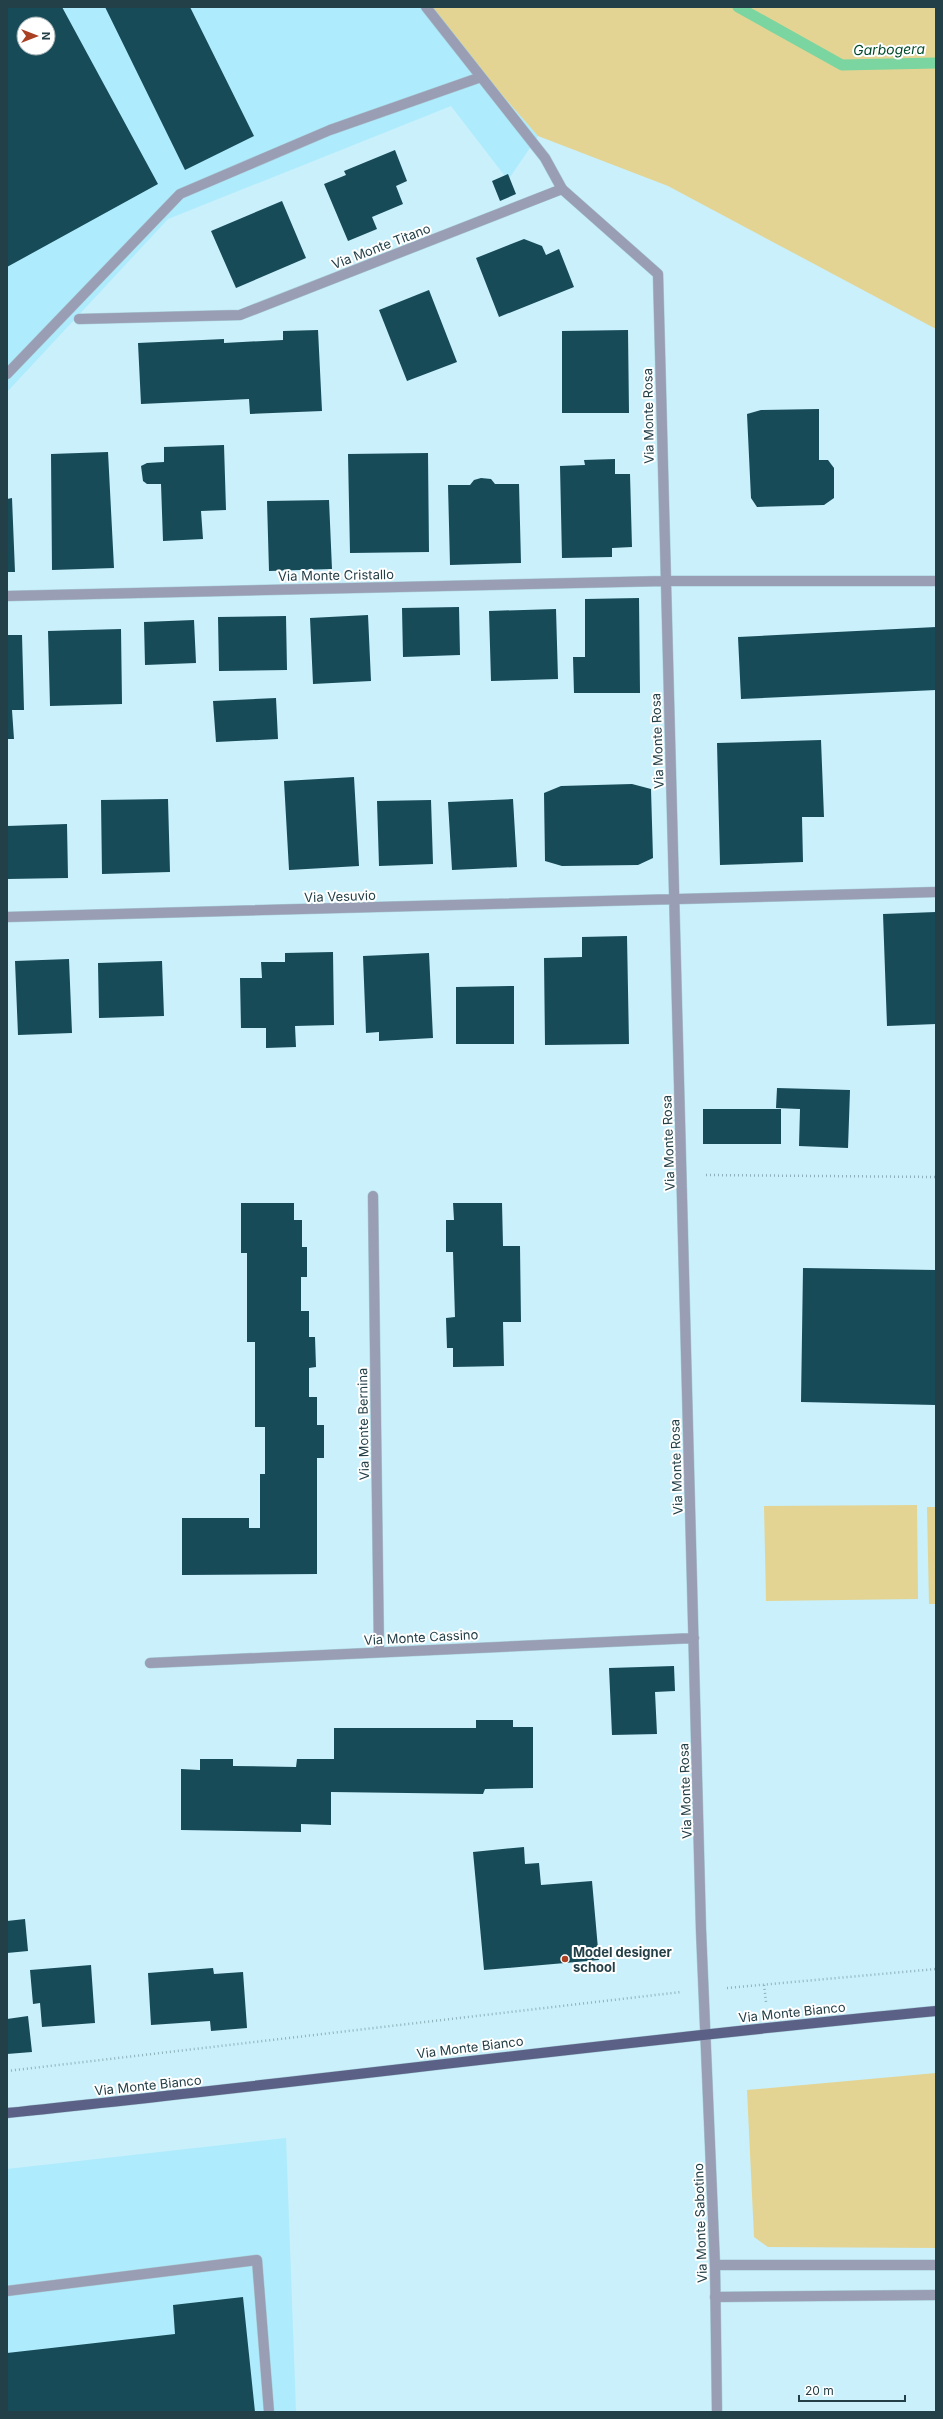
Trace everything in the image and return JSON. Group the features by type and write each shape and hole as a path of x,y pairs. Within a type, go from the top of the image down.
{"main road":[{"name":"Via Monte Bianco","path":"7,2113 704,2034 936,2011"}],"street":[{"path":"426,7 545,158 562,189"},
{"path":"7,374 180,194 330,130 481,77"},
{"name":"Via Monte Rosa","path":"562,189 658,274 704,2034"},
{"name":"Via Monte Titano","path":"79,319 240,315 562,189"},
{"path":"665,581 936,581"},
{"name":"Via Monte Cristallo","path":"7,596 665,581"},
{"path":"674,900 936,892"},
{"name":"Via Vesuvio","path":"7,917 674,900"},
{"name":"Via Monte Bernina","path":"373,1196 379,1652"},
{"name":"Via Monte Cassino","path":"150,1664 694,1638"},
{"name":"Via Monte Sabotino","path":"704,2034 715,2265 717,2412"},
{"path":"7,2291 257,2260 269,2412"},
{"path":"715,2265 936,2265"},
{"path":"716,2297 936,2295"}],"path":[{"path":"681,1175 936,1177"},
{"path":"7,2071 703,1990 936,1969"},
{"path":"764,1985 766,2002"}],"shaded area":[{"path":"7,7 425,7 538,136 508,180 451,106 168,219 7,392"},
{"path":"425,7 936,7 936,329 668,186 538,136"},
{"path":"917,1505 918,1599 766,1601 764,1506"},
{"path":"927,1507 936,1507 936,1604 929,1604"},
{"path":"936,2073 936,2248 768,2247 754,2237 747,2090"},
{"path":"286,2138 296,2412 7,2412 7,2169"}],"building":[{"path":"7,7 62,7 158,184 7,267"},
{"path":"105,7 190,7 254,136 185,170"},
{"path":"395,150 407,181 396,186 403,204 372,217 377,229 348,241 324,184 346,175 344,171"},
{"path":"508,174 516,194 500,201 492,181"},
{"path":"282,201 306,258 236,288 211,231"},
{"path":"524,239 542,246 546,255 559,249 574,287 499,317 476,258"},
{"path":"429,290 457,362 407,381 379,310"},
{"path":"318,330 322,411 250,414 249,399 141,404 138,343 224,339 224,343 283,340 283,331"},
{"path":"628,330 629,413 562,413 562,331"},
{"path":"819,409 819,460 828,460 834,468 834,498 824,505 757,507 751,498 747,414 761,410"},
{"path":"224,445 226,510 201,511 203,539 163,541 161,484 147,484 143,481 141,466 147,463 164,462 164,447"},
{"path":"108,452 114,568 52,570 51,454"},
{"path":"428,453 429,552 350,553 348,454"},
{"path":"615,459 615,474 630,474 632,547 612,548 612,557 562,558 560,466 585,465 584,460"},
{"path":"481,478 491,479 495,484 519,484 521,563 450,565 448,485 470,485 474,480"},
{"path":"12,498 15,572 7,572 7,499"},
{"path":"329,500 332,569 269,571 267,501"},
{"path":"639,598 640,693 574,693 573,657 585,657 585,599"},
{"path":"459,607 460,655 403,657 402,608"},
{"path":"556,609 558,679 491,681 489,611"},
{"path":"368,615 371,681 313,684 310,618"},
{"path":"286,616 287,670 219,671 218,617"},
{"path":"194,620 196,663 145,665 144,622"},
{"path":"936,627 936,690 741,699 738,637"},
{"path":"121,629 122,704 50,706 48,631"},
{"path":"7,635 22,635 24,710 12,710 14,739 7,739"},
{"path":"276,698 278,739 216,742 213,701"},
{"path":"821,740 824,817 802,817 803,862 720,865 717,743"},
{"path":"354,777 359,866 289,870 284,781"},
{"path":"632,784 651,789 653,858 638,865 562,866 545,861 544,793 561,786"},
{"path":"168,799 170,872 102,874 101,800"},
{"path":"513,799 517,867 452,870 448,802"},
{"path":"431,800 433,864 379,866 377,801"},
{"path":"67,824 68,878 7,879 7,826"},
{"path":"936,912 936,1024 887,1026 883,914"},
{"path":"627,936 629,1044 545,1045 544,958 582,957 582,937"},
{"path":"333,952 334,1025 295,1026 296,1047 266,1048 266,1028 241,1028 240,978 262,978 261,962 285,962 285,953"},
{"path":"429,953 433,1038 379,1041 379,1032 366,1033 363,956"},
{"path":"69,959 72,1033 18,1035 15,961"},
{"path":"162,961 164,1016 99,1018 98,963"},
{"path":"514,986 514,1044 456,1044 456,987"},
{"path":"777,1088 850,1090 848,1148 799,1146 800,1109 776,1108"},
{"path":"703,1109 781,1109 781,1144 703,1144"},
{"path":"241,1203 294,1203 294,1220 302,1220 302,1247 307,1247 307,1277 301,1277 301,1311 309,1311 309,1337 315,1337 316,1367 309,1368 309,1397 317,1397 317,1425 324,1425 324,1458 317,1458 317,1574 182,1575 182,1518 249,1518 249,1528 260,1528 260,1474 265,1474 265,1427 255,1427 255,1342 247,1342 247,1253 241,1253"},
{"path":"453,1203 502,1203 503,1246 520,1246 521,1322 503,1322 504,1366 453,1367 453,1348 447,1348 446,1318 455,1317 453,1252 446,1252 446,1220 454,1220"},
{"path":"803,1268 936,1270 936,1405 801,1402"},
{"path":"674,1666 675,1691 655,1692 657,1734 612,1735 609,1668"},
{"path":"476,1720 513,1720 513,1727 533,1727 533,1788 485,1789 483,1794 331,1792 331,1825 301,1824 301,1832 181,1830 181,1769 200,1770 200,1759 233,1759 233,1766 296,1767 297,1759 334,1759 334,1728 476,1728"},
{"path":"524,1847 525,1864 539,1863 541,1885 592,1881 599,1960 484,1970 473,1852"},
{"path":"25,1919 28,1951 7,1953 7,1921"},
{"path":"91,1965 95,2023 42,2027 40,2003 33,2004 30,1970"},
{"path":"213,1968 214,1974 243,1972 247,2028 211,2031 210,2021 151,2025 148,1973"},
{"path":"28,2016 32,2052 7,2054 7,2019"},
{"path":"243,2297 255,2412 7,2412 7,2353 175,2334 173,2305"}],"waterway":[{"name":"Garbogera","path":"738,7 842,65 936,63"}],"place":[{"name":"Model designer school","path":"565,1959"}]}
